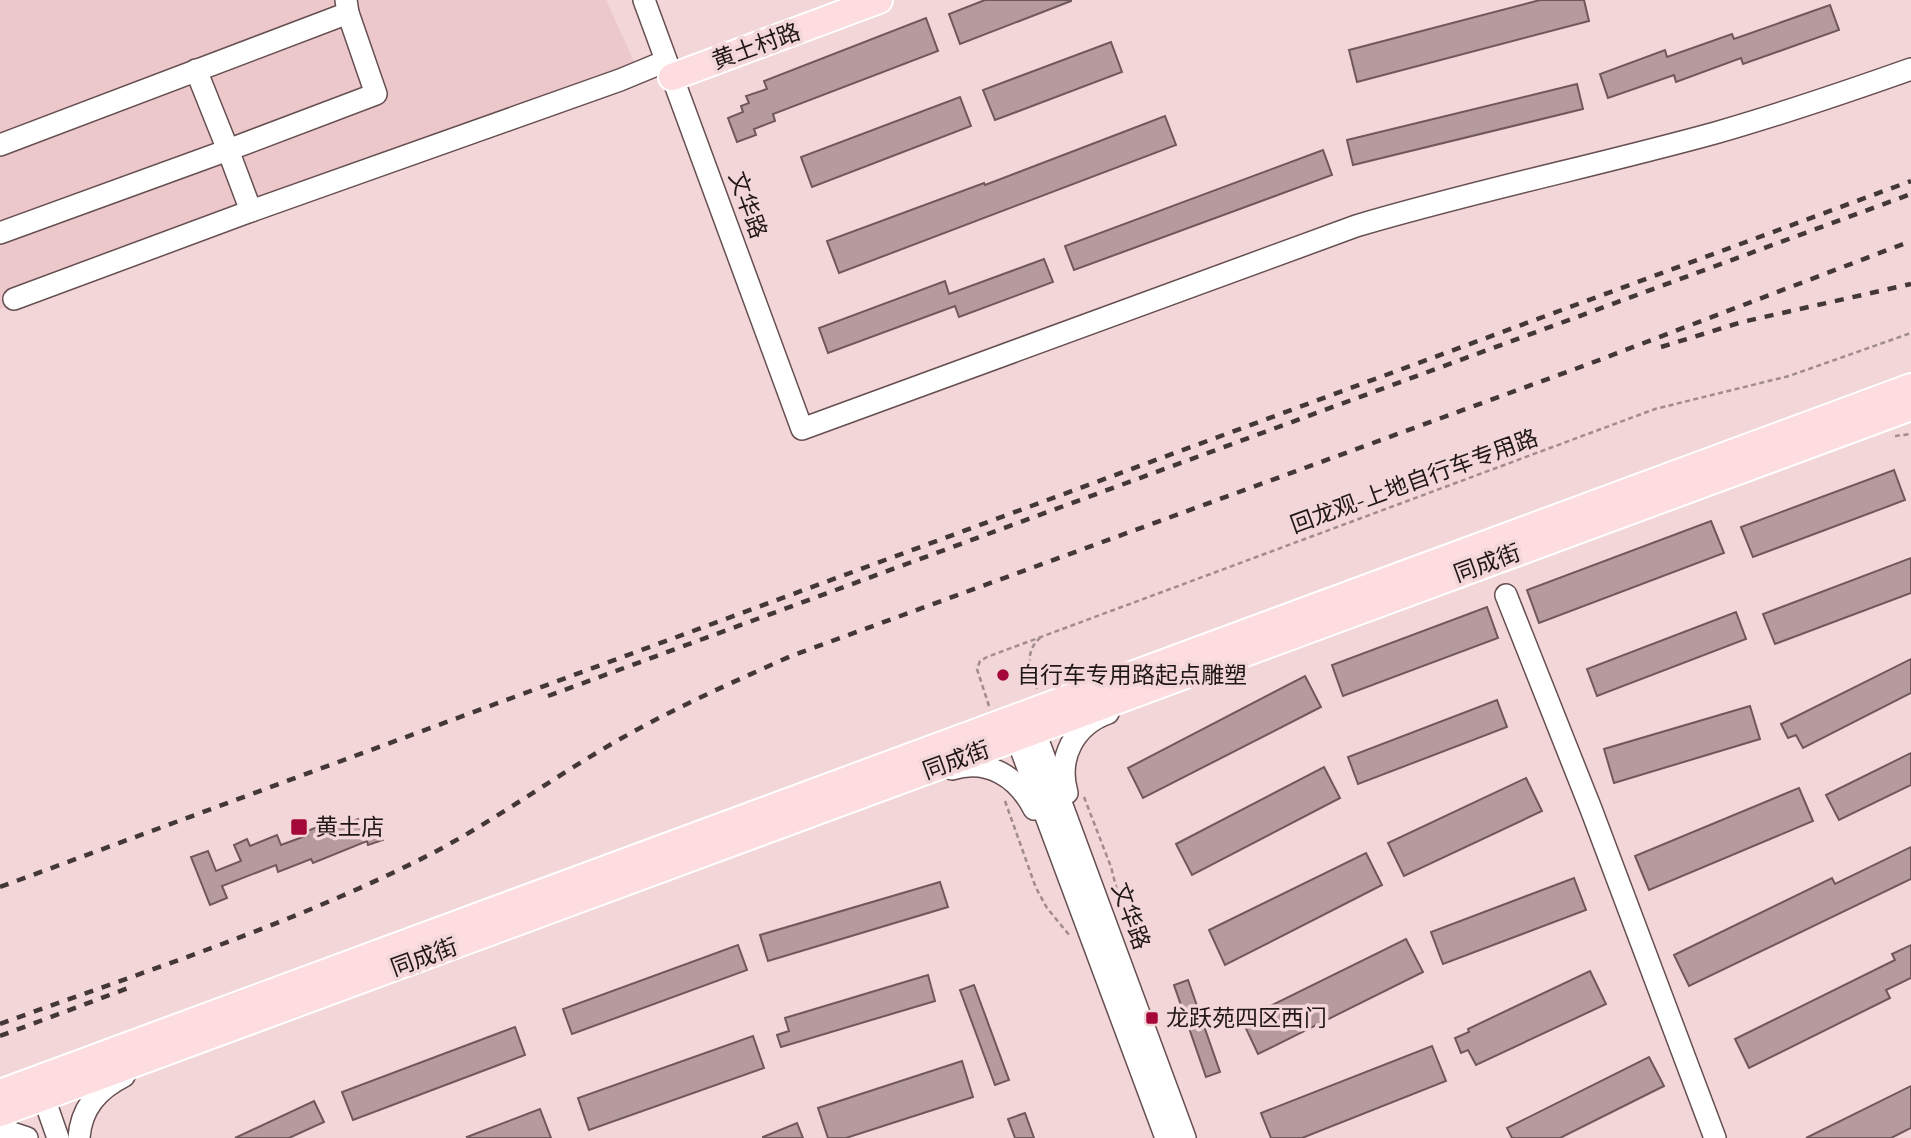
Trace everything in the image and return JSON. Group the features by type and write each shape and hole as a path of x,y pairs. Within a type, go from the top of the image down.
{"main road":[{"name":"黄土村路","path":"669,69 831,0"},
{"name":"黄土村路","path":"669,69 879,0"},
{"name":"同成街","path":"0,1113 40,1088 1019,716 1911,387"},
{"name":"同成街","path":"0,1093 40,1088 222,1031 810,814 1019,716 1237,656 1911,407"}],"street":[{"name":"文华路","path":"643,0 802,429 1356,226 1715,133 1911,69"},
{"path":"0,145 197,70 347,7 376,93 0,233"},
{"path":"14,299 251,211 620,80 669,69"},
{"path":"197,70 251,211"},
{"path":"1735,472 1792,459 1885,424 1911,420"},
{"path":"1506,595 1591,809 1715,1138"},
{"path":"1115,949 1099,882 1066,791 1064,768 1072,741 1095,719 1162,693 1237,656"},
{"name":"文华路","path":"1019,716 1073,890 1166,1138"},
{"name":"文华路","path":"1019,716 1115,949 1185,1138"},
{"path":"810,814 873,798 958,767 988,767 1010,778 1026,795 1073,890"},
{"path":"79,1138 85,1113 95,1095 103,1088 121,1077 222,1031"},
{"path":"40,1088 58,1138"},
{"path":"0,1129 27,1138"}],"path":[{"name":"回龙观-上地自行车专用路","path":"1019,716 977,673 980,662 1049,633 1655,409 1789,376 1911,333"},
{"path":"1886,439 1911,434"},
{"path":"1019,716 1031,670 1030,653 1038,639 1049,633"},
{"path":"1081,787 1111,867 1122,914"},
{"path":"1004,798 1036,888 1047,908 1073,938"}],"shaded area":[{"path":"0,0 606,0 642,79 0,309"}],"building":[{"path":"985,0 1071,1 960,44 949,14"},
{"path":"1540,0 1584,0 1589,21 1357,82 1349,50"},
{"path":"1830,5 1839,30 1743,64 1741,58 1676,82 1674,75 1608,98 1600,74 1665,50 1667,57 1732,34 1734,39"},
{"path":"926,18 938,51 773,114 775,121 754,129 756,135 737,142 728,118 743,112 741,106 749,103 746,96 767,89 764,81"},
{"path":"1111,42 1122,72 995,120 983,90"},
{"path":"1577,84 1583,109 1353,165 1347,140"},
{"path":"960,97 971,126 812,187 801,157"},
{"path":"1165,116 1176,145 839,273 827,241 984,183 985,185"},
{"path":"1323,150 1332,175 1074,270 1065,246"},
{"path":"1044,259 1053,282 959,317 955,306 828,353 819,328 945,281 949,294"},
{"path":"1894,470 1905,500 1753,557 1741,527"},
{"path":"1711,521 1724,553 1539,623 1527,590"},
{"path":"1911,558 1911,593 1775,644 1763,614"},
{"path":"1487,607 1498,638 1343,696 1332,665"},
{"path":"1736,612 1746,639 1597,696 1587,669"},
{"path":"1911,659 1911,693 1803,748 1796,735 1788,738 1781,724"},
{"path":"1305,676 1321,707 1143,798 1128,768"},
{"path":"1497,700 1507,727 1358,784 1348,757"},
{"path":"1750,706 1760,739 1614,783 1604,749"},
{"path":"1911,753 1911,785 1839,820 1826,795"},
{"path":"1324,767 1340,798 1192,875 1176,844"},
{"path":"1526,778 1542,811 1404,876 1388,843"},
{"path":"1799,788 1813,821 1649,890 1635,856"},
{"path":"358,819 362,827 376,822 383,840 368,845 367,841 313,863 311,859 278,872 276,865 222,886 227,898 210,905 191,857 208,851 216,871 241,861 234,845 247,839 250,846 277,835 281,845 308,835 307,831 325,824 328,831"},
{"path":"1911,847 1911,879 1689,986 1674,955 1832,878 1835,884"},
{"path":"1366,853 1382,885 1225,965 1209,930"},
{"path":"1574,878 1586,910 1443,964 1431,932"},
{"path":"940,882 948,907 768,961 760,935"},
{"path":"1406,939 1423,972 1258,1054 1242,1020"},
{"path":"738,945 747,970 572,1034 563,1009"},
{"path":"1911,945 1911,978 1886,990 1890,998 1749,1068 1735,1039 1895,960 1892,954"},
{"path":"1590,971 1606,1004 1476,1065 1468,1050 1461,1053 1455,1038 1469,1032 1468,1029"},
{"path":"928,975 935,1001 781,1047 777,1035 789,1031 785,1018"},
{"path":"1188,980 1220,1072 1206,1077 1174,985"},
{"path":"974,985 1009,1080 995,1085 960,990"},
{"path":"515,1027 525,1055 353,1120 342,1092"},
{"path":"753,1036 764,1068 589,1130 578,1098"},
{"path":"1432,1046 1446,1081 1302,1138 1271,1138 1261,1113"},
{"path":"1649,1057 1664,1086 1560,1138 1512,1138 1507,1128"},
{"path":"962,1061 973,1097 846,1138 828,1138 818,1108"},
{"path":"1911,1086 1911,1128 1891,1138 1806,1138"},
{"path":"314,1101 324,1122 289,1138 235,1138"},
{"path":"540,1109 551,1138 467,1137"},
{"path":"1025,1113 1034,1138 1015,1138 1008,1119"},
{"path":"797,1123 803,1138 763,1138 763,1137"}],"railway":[{"path":"0,887 1911,181"},
{"path":"548,696 1911,194"},
{"path":"0,1024 210,949 365,886 441,849 636,730 791,656 1586,365 1911,241"},
{"path":"1661,347 1742,322 1911,284"},
{"path":"0,1036 131,987"}],"place":[{"name":"自行车专用路起点雕塑","path":"1003,675"},
{"name":"黄土店","path":"299,827"},
{"name":"龙跃苑四区西门","path":"1152,1018"}]}
